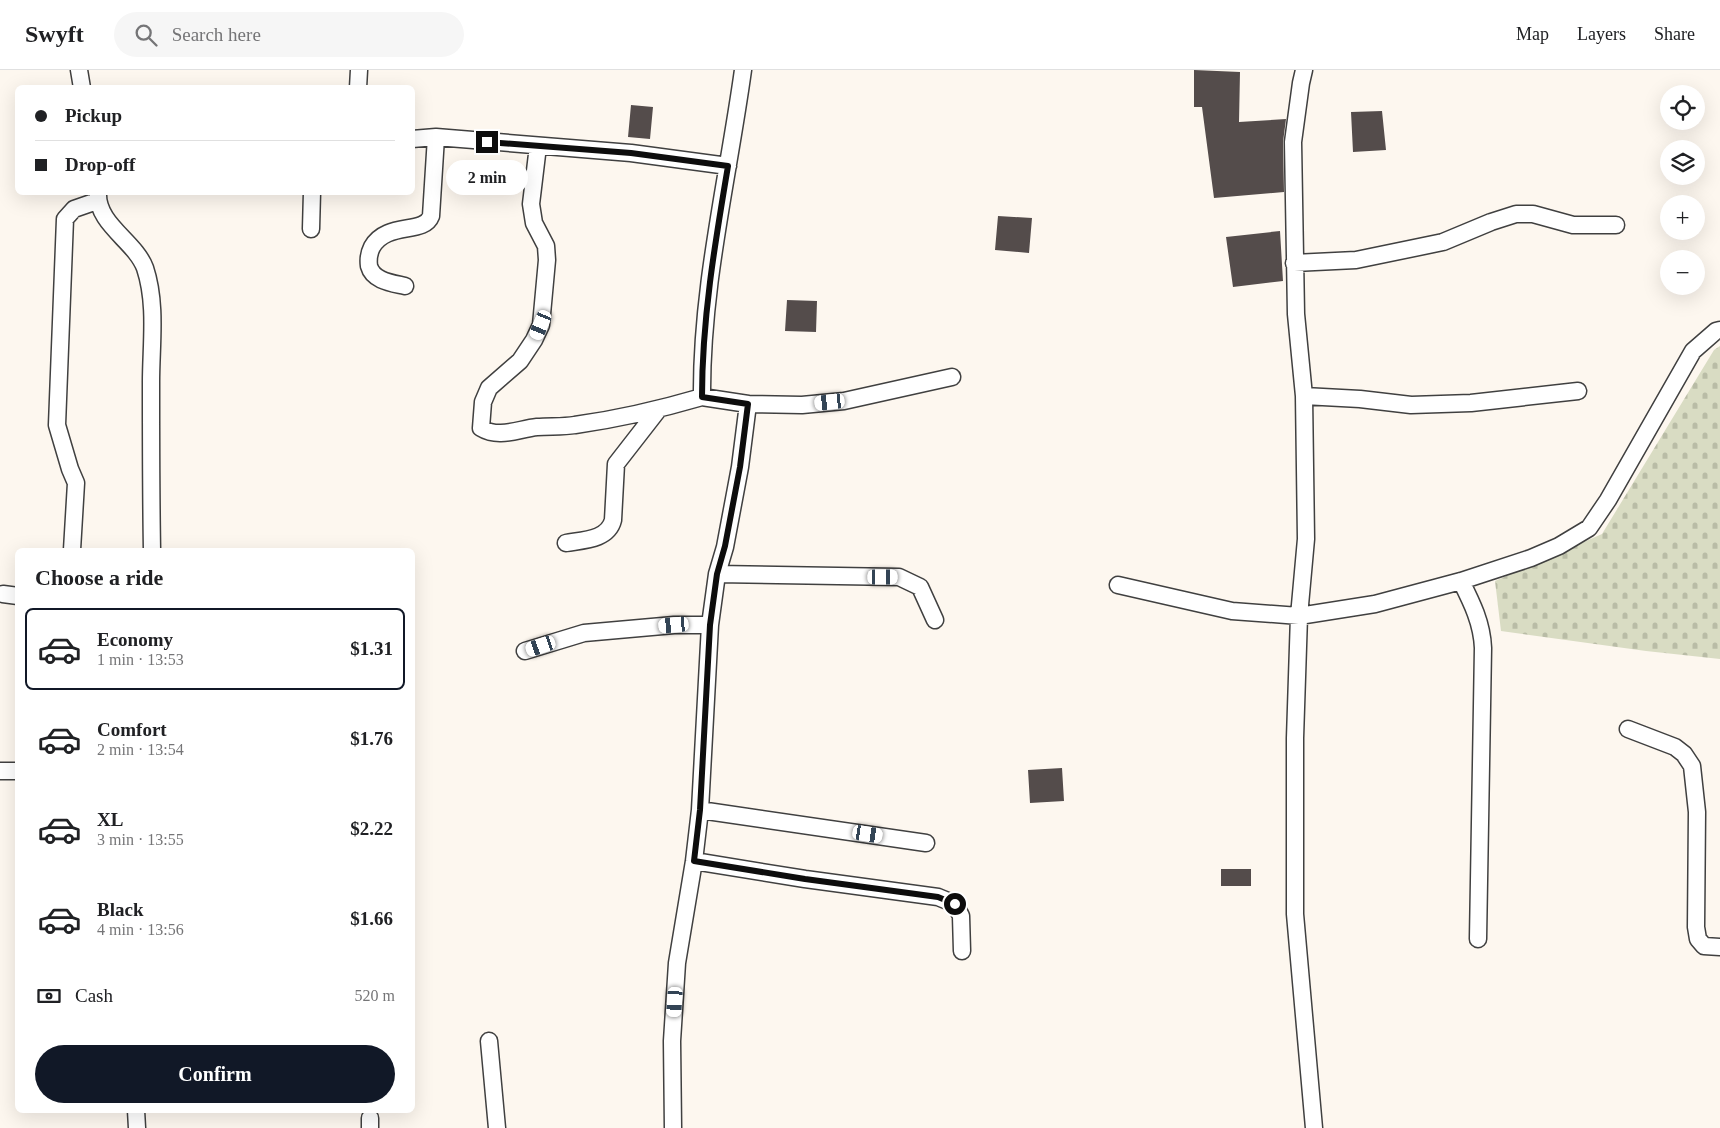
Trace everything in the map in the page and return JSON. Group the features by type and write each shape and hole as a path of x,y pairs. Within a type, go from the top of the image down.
{"street":[{"path":"79,70 82,85"},
{"path":"358,85 359,70"},
{"path":"702,397 702,371 710,278 743,70"},
{"path":"1304,70 1293,142 1294,263 1296,314 1304,396 1306,539 1299,616 1295,738 1295,914 1314,1128"},
{"path":"415,139 436,137 631,153 728,166"},
{"path":"405,286 381,280 370,269 368,259 371,249 378,239 387,233 422,225 429,221 431,216 436,137"},
{"path":"538,146 531,204 534,223 546,246 547,260 541,325 534,340 520,361 490,388 483,402 481,428 489,433 508,433 536,427 574,425 658,410 702,397 748,404 802,405 844,401 952,377"},
{"path":"311,229 312,195"},
{"path":"72,548 76,482 70,469 57,425 65,219 74,209 98,197 102,211 137,254 145,268 152,301 152,548"},
{"path":"1294,263 1356,260 1443,242 1516,214 1532,214 1573,224 1616,224"},
{"path":"1118,585 1232,611 1299,616 1375,604 1461,581 1531,558 1560,546 1589,528 1608,500 1693,351 1716,331 1720,330"},
{"path":"1304,396 1412,404 1471,403 1578,391"},
{"path":"673,1128 672,1041 677,963 694,861 700,810 710,625 717,574 725,546 740,467 748,404"},
{"path":"566,543 598,536 607,532 613,520 616,464 658,410"},
{"path":"717,574 899,577 920,587 935,620"},
{"path":"1461,581 1478,618 1482,634 1478,939"},
{"path":"526,651 584,633 674,625 710,625"},
{"path":"1628,729 1675,747 1684,754 1692,766 1697,812 1696,927 1698,939 1704,946 1720,947"},
{"path":"0,772 15,771"},
{"path":"700,810 926,843"},
{"path":"694,861 805,879 938,897 955,904 961,916 962,951"},
{"path":"489,1041 497,1128"},
{"path":"136,1113 137,1128"}],"green space":[{"path":"1720,346 1720,659 1501,631 1495,581 1602,534 1714,350"}],"building":[{"path":"1194,70 1240,72 1239,122 1286,119 1283,142 1284,192 1214,198 1202,107 1194,107"},
{"path":"631,105 653,107 650,139 628,137"},
{"path":"1382,111 1386,150 1353,152 1351,112"},
{"path":"998,216 1032,218 1029,253 995,250"},
{"path":"1280,231 1283,281 1233,287 1226,237"},
{"path":"787,300 817,301 816,332 785,331"},
{"path":"1062,768 1064,801 1030,803 1028,770"},
{"path":"1221,869 1251,869 1251,886 1221,886"}],"route":[{"path":"487,142 631,153 728,166 710,278 702,371 702,397 748,404 740,467 725,546 717,574 710,625 700,810 694,861 805,879 938,897 955,904"}]}
